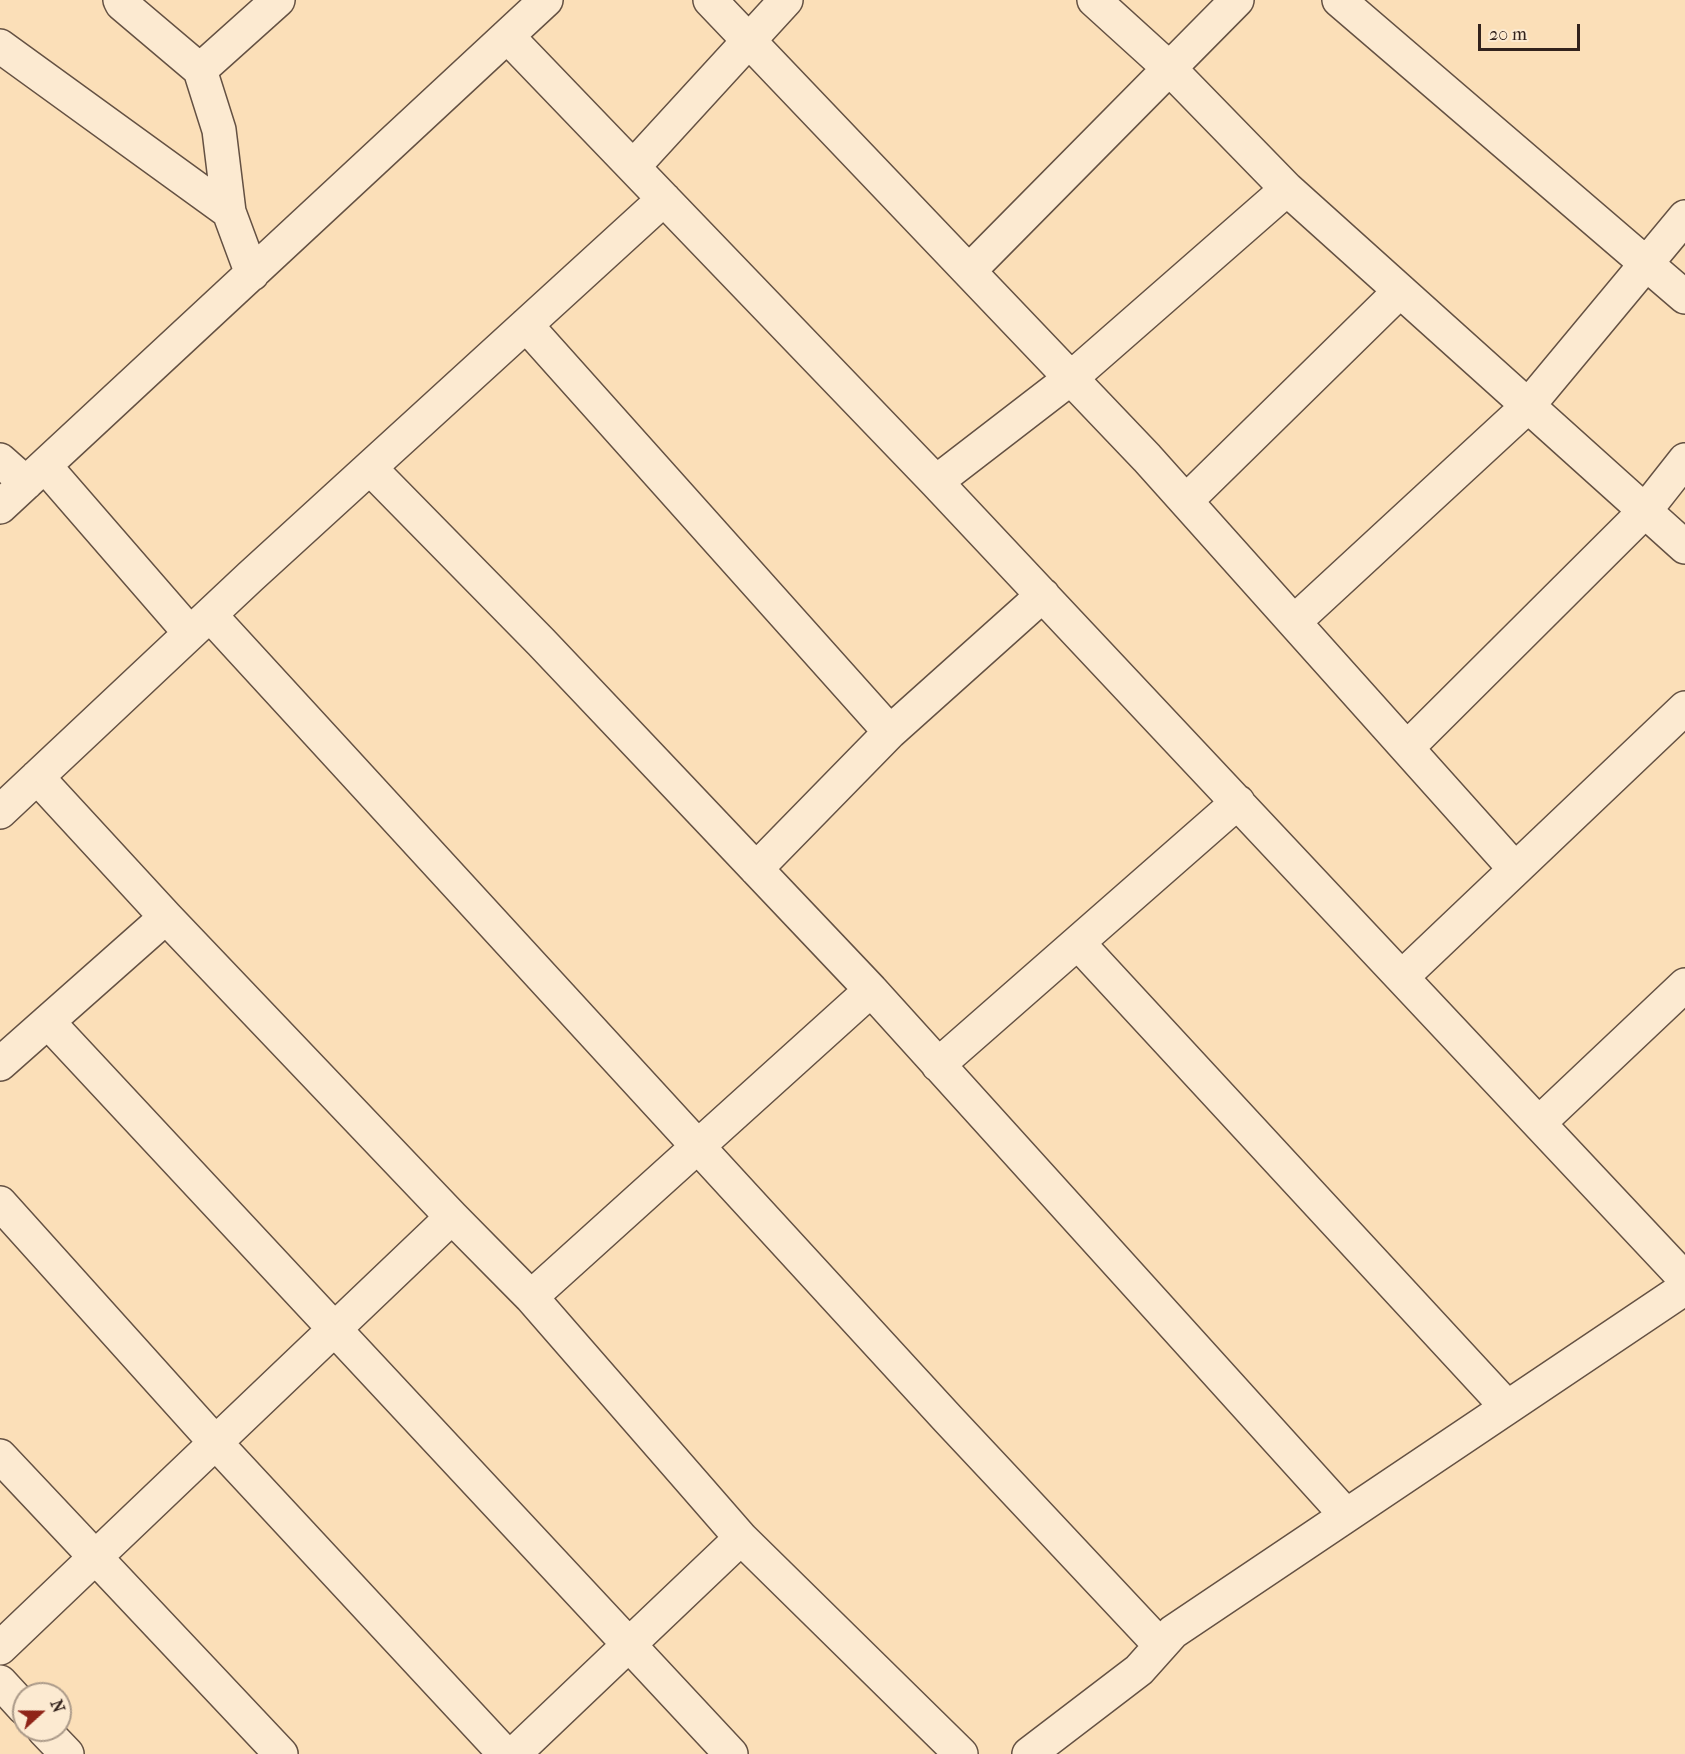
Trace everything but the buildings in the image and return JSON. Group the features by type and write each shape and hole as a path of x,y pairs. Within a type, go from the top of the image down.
{"street":[{"path":"120,0 200,70 219,130 229,212 252,274"},
{"path":"200,70 278,0"},
{"path":"0,507 508,38 546,0"},
{"path":"710,0 1186,501 1515,869"},
{"path":"633,167 786,0"},
{"path":"1094,0 1170,69 1287,189 1685,547"},
{"path":"969,272 1237,0"},
{"path":"1339,0 1685,297"},
{"path":"508,38 936,482 1685,1279"},
{"path":"0,46 229,212"},
{"path":"936,482 1071,378 1287,189"},
{"path":"0,812 200,624 664,199"},
{"path":"1294,622 1527,407 1685,217"},
{"path":"1186,501 1400,291"},
{"path":"526,325 890,732"},
{"path":"0,460 36,474 200,624 698,1146 1160,1646"},
{"path":"1407,748 1644,512 1685,460"},
{"path":"369,468 541,642 871,990 1346,1515"},
{"path":"756,869 890,732 1043,595"},
{"path":"1401,977 1685,708"},
{"path":"37,777 166,917 531,1297 741,1538 961,1754"},
{"path":"938,1065 1238,802"},
{"path":"0,1065 166,917"},
{"path":"1078,942 1507,1407"},
{"path":"1539,1123 1685,985"},
{"path":"531,1297 871,990"},
{"path":"49,1023 731,1754"},
{"path":"0,1203 215,1442 505,1754"},
{"path":"0,1648 452,1217"},
{"path":"1029,1754 1139,1670 1173,1632 1685,1288"},
{"path":"0,1456 281,1754"},
{"path":"514,1754 741,1538"},
{"path":"0,1682 12,1695"},
{"path":"56,1742 67,1754"}]}
